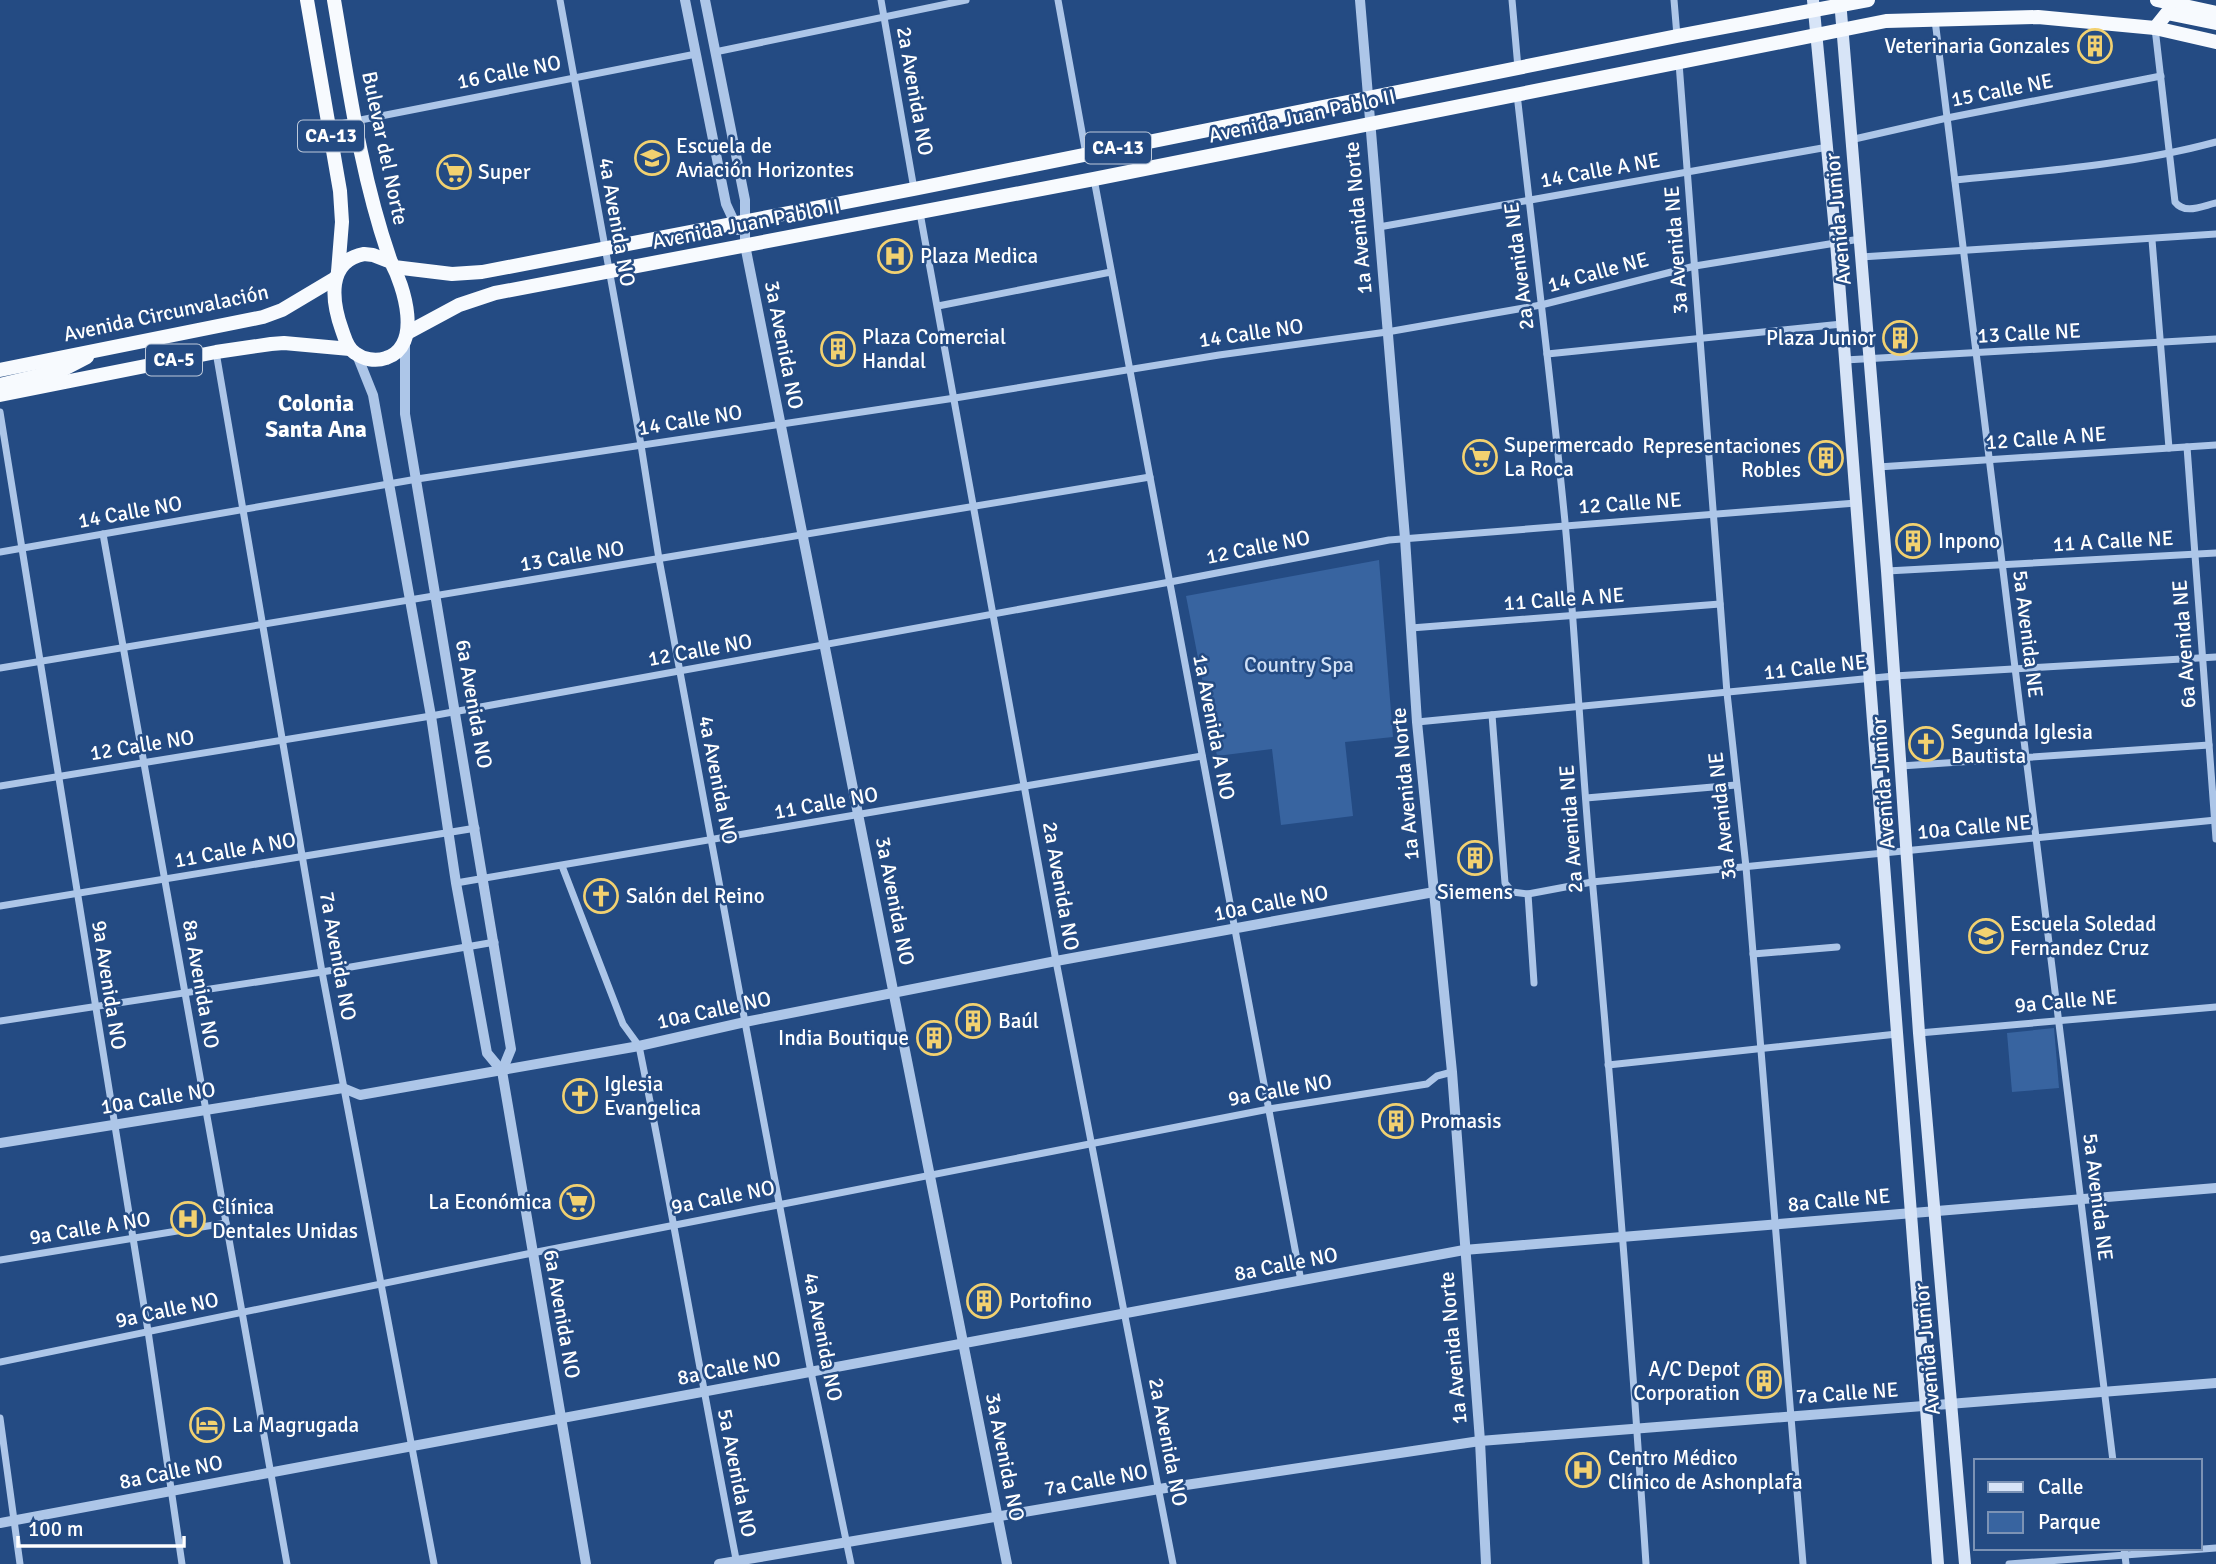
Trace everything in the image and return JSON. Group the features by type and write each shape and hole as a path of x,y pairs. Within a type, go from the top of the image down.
{"highway":[{"name":"CA-13","path":"307,0 340,191 342,222 336,276"},
{"name":"Bulevar del Norte","path":"334,0 360,153 374,214 393,264"},
{"name":"Avenida Juan Pablo II","path":"393,264 452,274 482,272 1086,155 1677,36 1814,5 1868,0"},
{"path":"2157,0 2216,13"},
{"path":"2155,28 2167,13 2216,23"},
{"name":"Avenida Juan Pablo II","path":"406,337 459,304 495,293 1094,179 1886,21 2038,17 2155,28 2216,42"},
{"name":"CA-5","path":"336,276 357,256 373,255 393,264"},
{"path":"393,264 405,303 406,337"},
{"path":"336,276 334,302 354,352"},
{"name":"Avenida Circunvalación","path":"0,370 263,317 282,310 336,276"},
{"name":"CA-5","path":"0,395 216,352 284,342 354,352 371,360 382,360 394,355 406,337"},
{"path":"0,385 69,368 94,352"}],"main road":[{"name":"Avenida Junior","path":"1840,2 1901,766 1919,1033 1965,1564"},
{"name":"Avenida Junior","path":"1814,5 1836,242 1938,1564"}],"street":[{"name":"4a Avenida NO","path":"560,0 641,445 659,559 745,1022 811,1372 851,1564"},
{"name":"3a Avenida NO","path":"685,0 726,204 740,222"},
{"name":"3a Avenida NO","path":"705,0 745,201 740,222 1007,1564"},
{"name":"2a Avenida NO","path":"881,0 914,189"},
{"path":"715,52 966,0"},
{"path":"1058,0 1086,155"},
{"name":"1a Avenida Norte","path":"1360,0 1405,538 1417,722 1452,1072 1480,1441 1486,1564"},
{"path":"1512,0 1518,68"},
{"path":"1674,0 1677,36"},
{"name":"5a Avenida NE","path":"1935,20 2113,1459"},
{"path":"2155,28 2174,197 2178,207 2190,210 2216,203"},
{"name":"16 Calle NO","path":"330,126 695,54"},
{"name":"3a Avenida NE","path":"1679,63 1727,693 1746,867 1803,1564"},
{"name":"15 Calle NE","path":"1850,140 2161,76"},
{"name":"2a Avenida NE","path":"1517,94 1565,526 1623,1237 1646,1564"},
{"path":"1955,180 2169,154 2216,142"},
{"name":"14 Calle A NE","path":"1379,227 1828,147"},
{"name":"1a Avenida A NO","path":"1094,179 1301,1281"},
{"name":"2a Avenida NO","path":"919,212 975,506 1056,961 1173,1564"},
{"path":"1861,257 2216,234"},
{"name":"14 Calle NE","path":"1387,332 1541,305 1695,266 1860,239"},
{"path":"2152,240 2169,448"},
{"path":"938,306 1111,272"},
{"path":"1547,354 1842,324"},
{"name":"14 Calle NO","path":"0,552 417,480 955,398 1129,368 1387,332"},
{"name":"6a Avenida NO","path":"406,337 405,414 512,1049 502,1071"},
{"name":"13 Calle NE","path":"1845,360 2216,339"},
{"name":"7a Avenida NO","path":"216,352 322,972 434,1564"},
{"name":"6a Avenida NO","path":"354,352 373,395 431,716 456,883 488,1053 502,1071 586,1564"},
{"name":"9a Avenida NO","path":"0,412 148,1331 182,1564"},
{"name":"12 Calle A NE","path":"1878,467 2216,445"},
{"name":"6a Avenida NE","path":"2187,447 2216,839"},
{"name":"13 Calle NO","path":"0,668 1150,477"},
{"name":"12 Calle NE","path":"1405,538 1856,503"},
{"name":"8a Avenida NO","path":"103,534 287,1564"},
{"name":"12 Calle NO","path":"0,786 455,712 1405,538"},
{"name":"11 A Calle NE","path":"1886,571 2216,552"},
{"name":"11 Calle A NE","path":"1411,628 1720,604"},
{"name":"11 Calle NE","path":"1417,722 1894,676 2216,657"},
{"path":"1492,715 1505,883 1512,892 1528,894 1534,983"},
{"path":"1901,766 2209,745"},
{"name":"11 Calle NO","path":"456,883 1202,755"},
{"path":"1586,797 1736,785"},
{"name":"10a Calle NE","path":"1528,894 1592,882 2215,820"},
{"name":"11 Calle A NO","path":"0,906 476,828"},
{"name":"5a Avenida NO","path":"562,866 623,1024 639,1046 675,1224 703,1392 737,1562"},
{"name":"10a Calle NO","path":"0,1143 344,1088 359,1095 502,1071 639,1046 745,1022 1056,961 1434,892"},
{"path":"0,1021 186,994 495,943"},
{"path":"1753,954 1837,947"},
{"name":"9a Calle NE","path":"1919,1033 2216,1007"},
{"path":"1608,1065 1897,1034"},
{"name":"9a Calle NO","path":"0,1362 675,1224 1269,1108 1427,1084 1437,1076 1452,1072"},
{"name":"8a Calle NE","path":"1464,1250 2216,1188"},
{"name":"9a Calle A NO","path":"0,1260 226,1223"},
{"name":"8a Calle NO","path":"0,1523 1464,1250"},
{"name":"7a Calle NE","path":"1480,1441 2216,1382"},
{"path":"0,1418 20,1564"},
{"name":"7a Calle NO","path":"719,1564 1159,1489 1480,1441"},
{"path":"2009,1564 2193,1550"}],"green space":[{"name":"Country Spa","path":"1379,560 1393,737 1345,742 1353,816 1281,825 1272,749 1217,756 1186,596"},
{"path":"2054,1028 2059,1088 2012,1092 2007,1033"}],"place":[{"name":"Veterinaria Gonzales","path":"2095,46"},
{"name":"Escuela de Aviación Horizontes","path":"652,158"},
{"name":"Super","path":"454,172"},
{"name":"Plaza Medica","path":"895,256"},
{"name":"Plaza Junior","path":"1900,338"},
{"name":"Plaza Comercial Handal","path":"838,349"},
{"name":"Supermercado La Roca","path":"1480,457"},
{"name":"Representaciones Robles","path":"1826,458"},
{"name":"Inpono","path":"1913,541"},
{"name":"Segunda Iglesia Bautista","path":"1926,744"},
{"name":"Siemens","path":"1475,858"},
{"name":"Salón del Reino","path":"601,896"},
{"name":"Escuela Soledad Fernandez Cruz","path":"1986,936"},
{"name":"Baúl","path":"973,1021"},
{"name":"India Boutique","path":"934,1038"},
{"name":"Iglesia Evangelica","path":"580,1096"},
{"name":"Promasis","path":"1396,1121"},
{"name":"La Económica","path":"577,1202"},
{"name":"Clínica Dentales Unidas","path":"188,1219"},
{"name":"Portofino","path":"984,1301"},
{"name":"A/C Depot Corporation","path":"1764,1381"},
{"name":"La Magrugada","path":"207,1425"},
{"name":"Centro Médico Clínico de Ashonplafa","path":"1583,1470"}],"district":[{"name":"Colonia Santa Ana","path":"316,416"}]}
